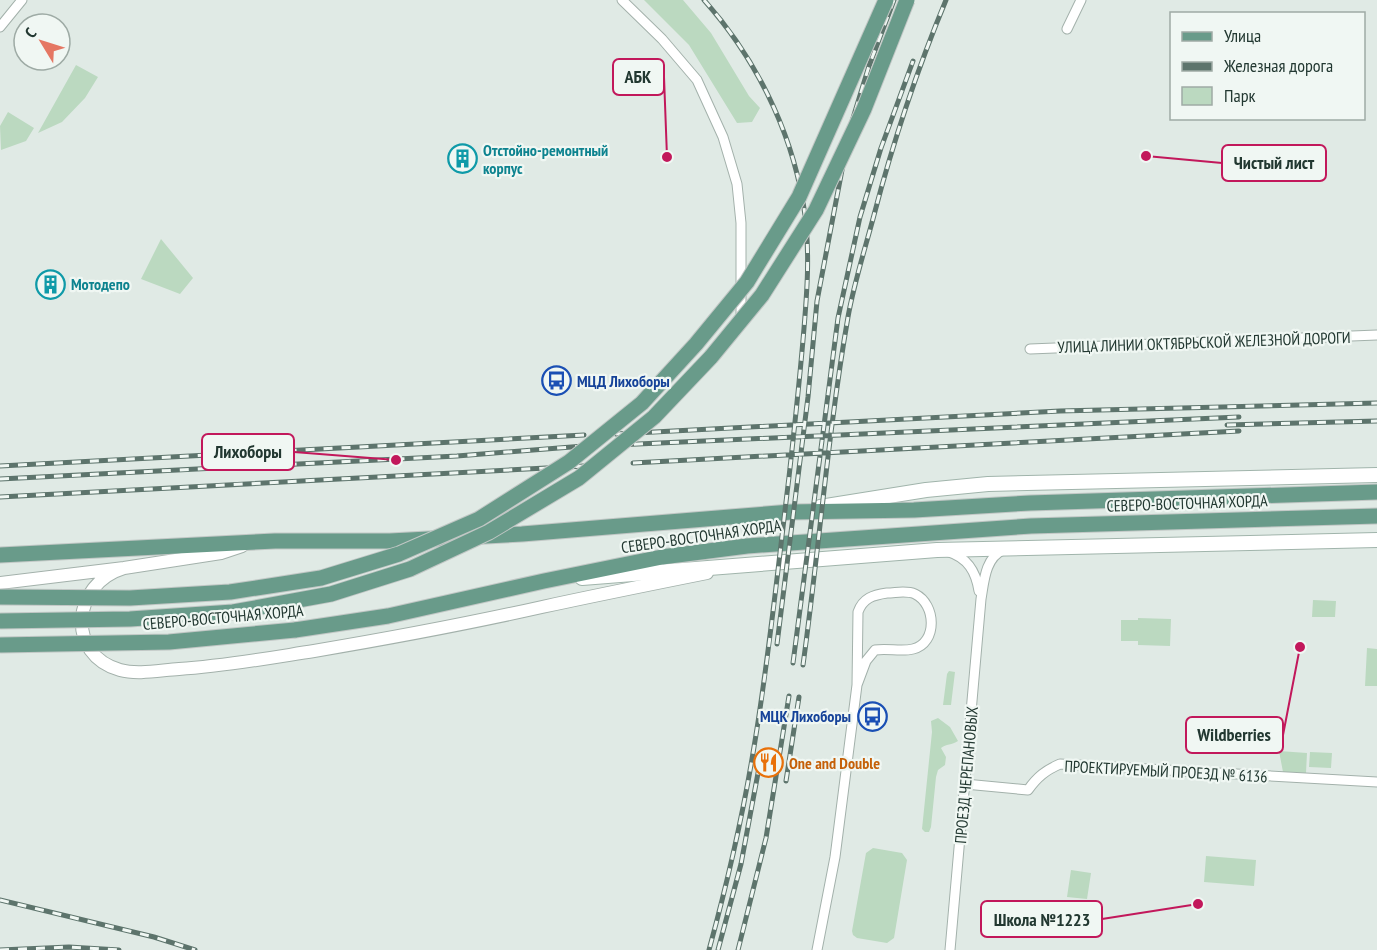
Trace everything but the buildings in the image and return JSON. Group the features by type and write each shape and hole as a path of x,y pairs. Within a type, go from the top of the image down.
{"main road":[{"name":"СЕВЕРО-ВОСТОЧНАЯ ХОРДА","path":"0,597 141,597 230,592 321,578 399,554 479,519 569,462 642,403 696,344 747,282 799,197 886,0"},
{"name":"СЕВЕРО-ВОСТОЧНАЯ ХОРДА","path":"0,621 130,619 233,612 331,594 410,569 489,532 579,478 654,417 711,357 762,295 816,210 864,109 907,0"},
{"path":"791,512 863,499 987,484 1377,475"},
{"name":"СЕВЕРО-ВОСТОЧНАЯ ХОРДА","path":"0,555 254,542 390,541 522,534 791,512 914,510 1030,503 1377,492"},
{"name":"СЕВЕРО-ВОСТОЧНАЯ ХОРДА","path":"0,645 169,642 295,630 388,616 662,557 826,539 1031,526 1377,516"},
{"path":"544,581 660,574 753,564 937,550 1377,540"}],"street":[{"path":"0,27 22,0"},
{"path":"622,0 662,39 697,80 723,137 738,184 741,223 741,318"},
{"path":"1067,29 1082,0"},
{"name":"УЛИЦА ЛИНИИ ОКТЯБРЬСКОЙ ЖЕЛЕЗНОЙ ДОРОГИ","path":"1030,348 1377,335"},
{"path":"0,583 124,568 221,553 254,542"},
{"name":"ПРОЕЗД ЧЕРЕПАНОВЫХ","path":"950,950 981,599 989,563 999,552 1010,548"},
{"name":"ПРОЕЗД ЧЕРЕПАНОВЫХ","path":"937,550 953,553 969,564 978,581 981,599"},
{"path":"124,568 107,574 93,587 84,603 82,621 85,639 95,655 109,666 127,672 218,666 375,641 753,564"},
{"path":"817,950 838,835 857,685 858,612 861,603 876,594 905,592 917,595 926,602 931,615 930,634 924,643 915,649 875,650 866,661 857,685"},
{"name":"ПРОЕКТИРУЕМЫЙ ПРОЕЗД № 6136","path":"965,784 1028,790 1037,777 1048,768 1060,764 1377,782"}],"green space":[{"path":"644,0 683,0 711,33 749,96 760,108 752,122 737,123 689,45"},
{"path":"76,65 98,77 85,98 62,122 38,133"},
{"path":"8,112 34,128 26,141 1,150 0,126"},
{"path":"161,239 193,278 180,294 141,279"},
{"path":"1313,600 1336,601 1335,617 1312,617"},
{"path":"1138,618 1171,619 1170,646 1138,645 1138,641 1121,641 1121,620 1138,620"},
{"path":"1367,648 1377,649 1377,686 1365,686"},
{"path":"949,671 955,672 951,705 943,705 947,674"},
{"path":"938,718 950,727 958,741 941,748 946,757 945,765 938,770 931,827 929,832 925,832 922,829 932,732 931,721"},
{"path":"1279,751 1307,753 1306,773 1283,772"},
{"path":"1310,752 1332,753 1331,768 1309,767"},
{"path":"873,848 902,853 907,860 894,938 887,943 857,938 852,931 866,853"},
{"path":"1206,856 1256,860 1254,886 1204,882"},
{"path":"1071,870 1091,873 1087,899 1067,897"}],"railway":[{"path":"704,0 739,45 754,69 779,120 797,174 803,202 808,254 798,392 764,680 740,824 709,950"},
{"path":"777,644 808,397 817,301 850,128 869,66 894,0"},
{"path":"803,665 835,404 850,304 897,133 946,0"},
{"path":"793,663 838,318 860,217 881,148 913,61"},
{"path":"616,434 1060,411 1377,403"},
{"path":"616,445 1239,417"},
{"path":"1227,425 1377,421"},
{"path":"633,463 1239,431"},
{"path":"0,466 584,435"},
{"path":"0,479 457,456 584,446"},
{"path":"0,497 584,466"},
{"path":"738,950 766,838 789,696"},
{"path":"786,781 799,697"},
{"path":"718,950 741,864 761,757"},
{"path":"0,900 154,937 195,950"},
{"path":"0,950 69,947 119,950"}],"place":[{"name":"Чистый лист","path":"1146,156"},
{"name":"АБК","path":"667,157"},
{"name":"Отстойно-ремонтный корпус","path":"462,159"},
{"name":"Мотодепо","path":"50,284"},
{"name":"МЦД Лихоборы","path":"556,381"},
{"name":"Лихоборы","path":"396,460"},
{"name":"Wildberries","path":"1300,647"},
{"name":"МЦК Лихоборы","path":"872,716"},
{"name":"One and Double","path":"768,763"},
{"name":"Школа №1223","path":"1198,904"}]}
